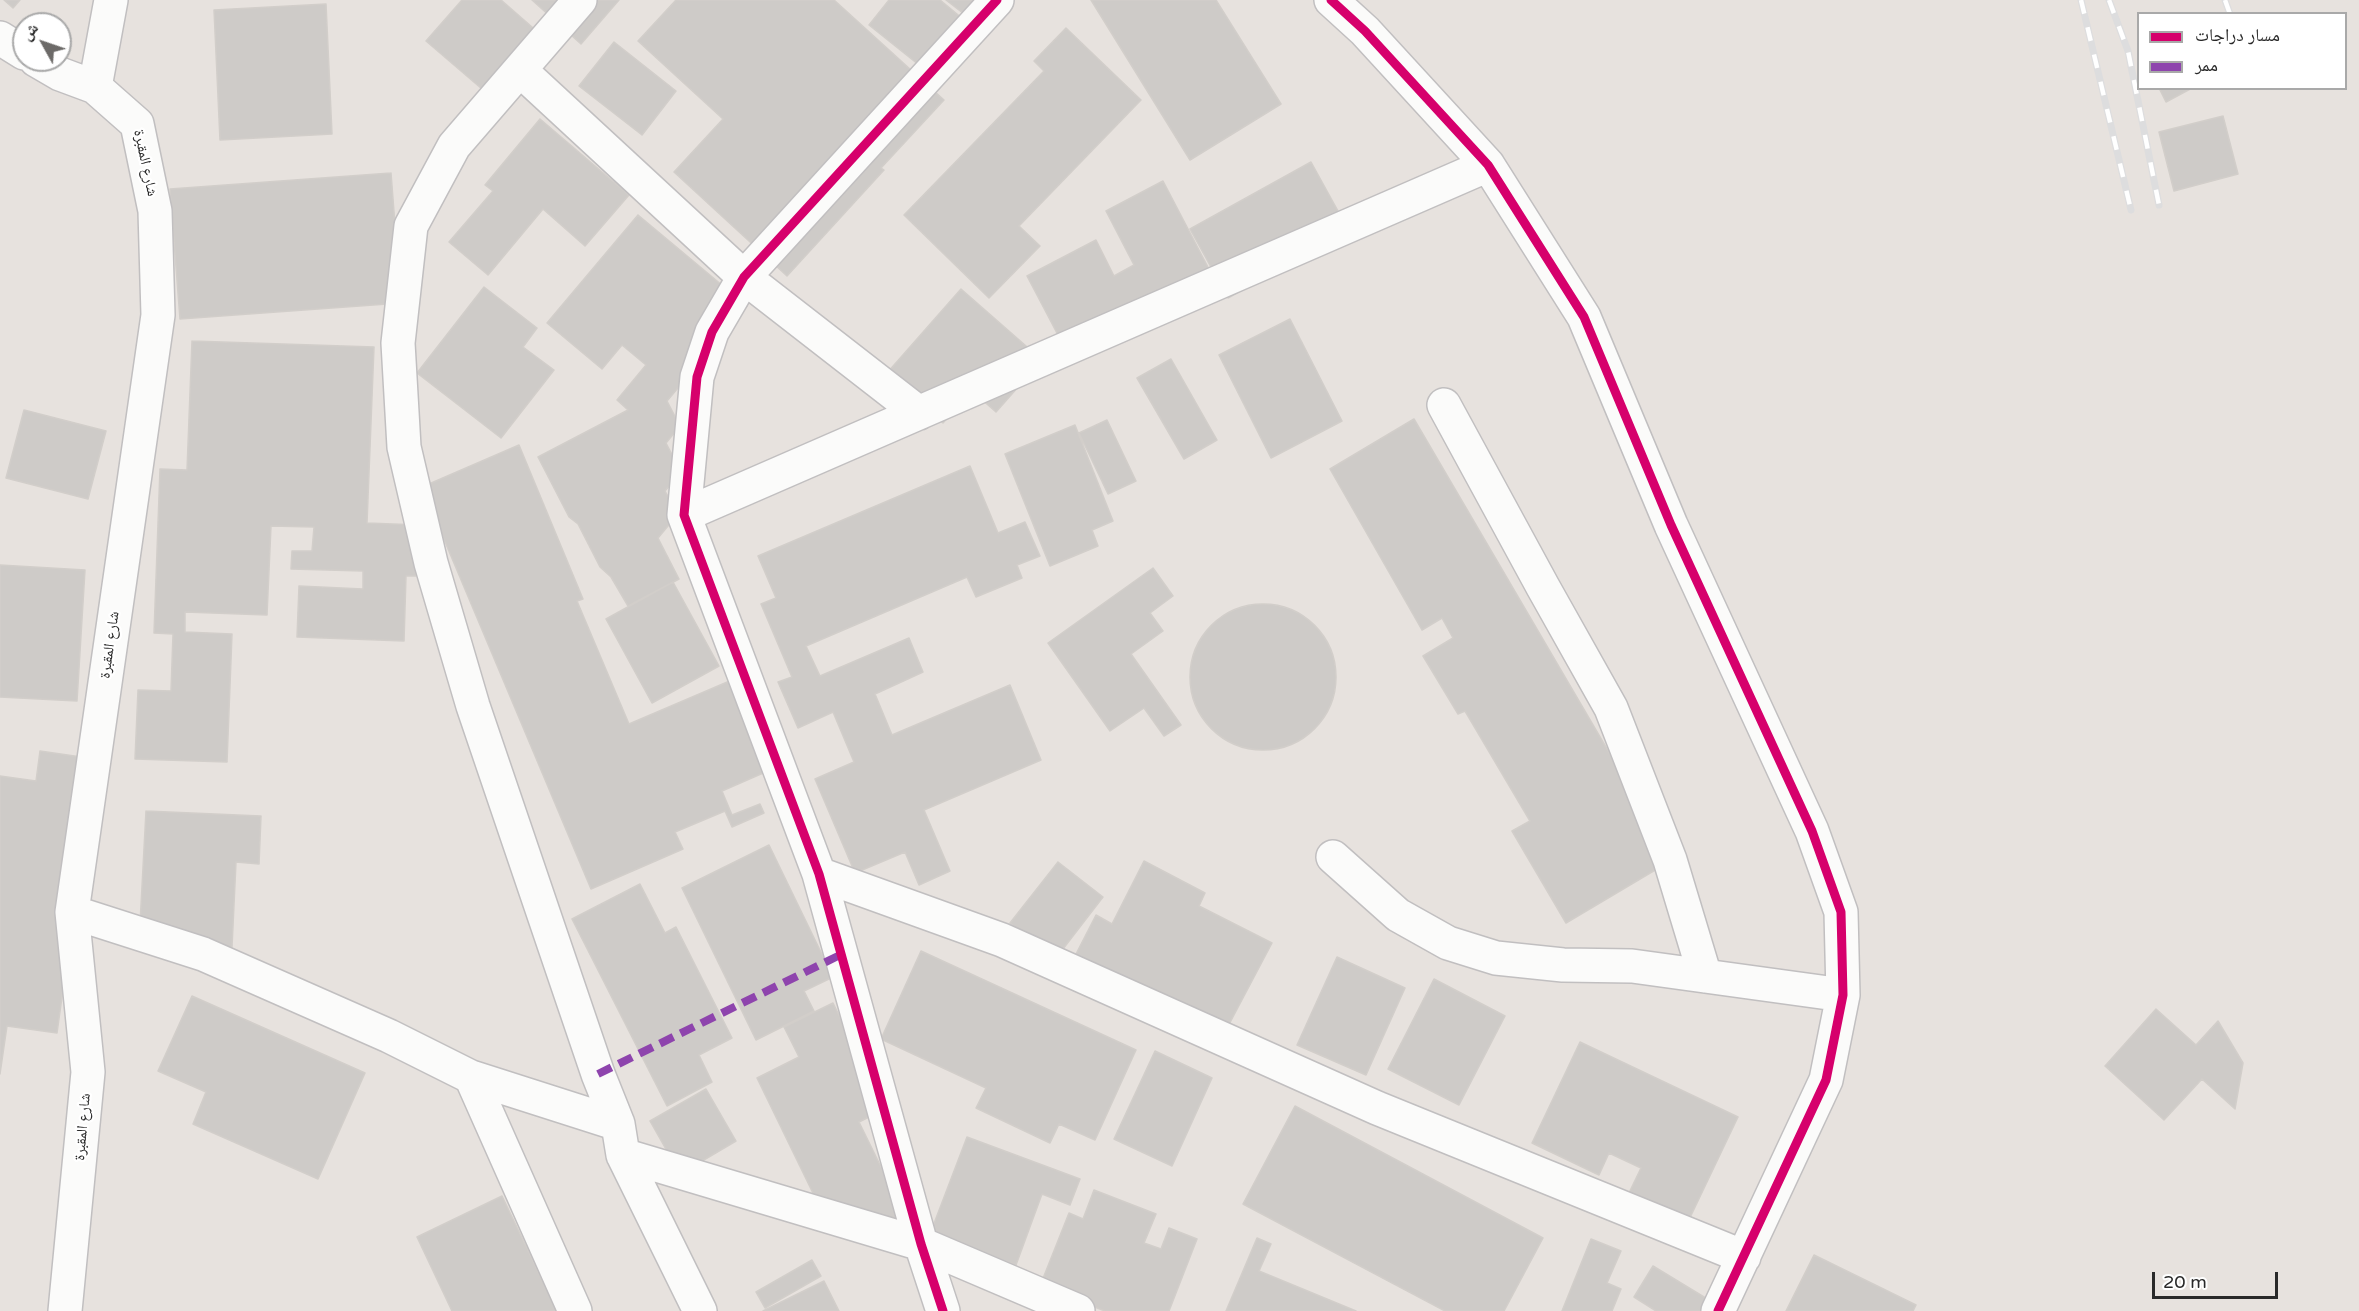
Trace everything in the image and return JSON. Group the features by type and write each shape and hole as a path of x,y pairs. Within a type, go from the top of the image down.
{"street":[{"path":"57,72 95,87 111,0"},
{"path":"580,0 454,146 411,226 398,343 404,447 430,563 473,706 594,1063 620,1139 699,1311"},
{"path":"943,1311 921,1244 819,874 684,515 697,377 712,332 744,277 997,0"},
{"path":"1331,0 1365,31 1488,165 1584,317 1671,525 1812,831 1841,912 1843,995 1826,1080 1718,1311"},
{"path":"520,70 744,277 919,413"},
{"name":"شارع المقبرة","path":"65,1311 88,1072 72,912 158,315 155,211 137,124 95,87"},
{"path":"684,515 1488,165"},
{"path":"1444,405 1611,708 1670,860 1705,976"},
{"path":"1333,857 1398,915 1449,943 1496,958 1563,965 1632,966 1843,995"},
{"path":"819,874 1002,940 1377,1108 1744,1257"},
{"path":"72,912 203,954 389,1036 471,1077 620,1139 921,1244 1078,1311"},
{"path":"471,1077 575,1311"}],"building":[{"path":"4,0 20,0 13,8"},
{"path":"462,0 501,0 548,41 496,101 426,41"},
{"path":"532,0 619,0 581,44"},
{"path":"676,0 834,0 944,100 881,168 884,170 787,276 674,172 723,119 638,41"},
{"path":"889,0 940,0 963,19 924,69 869,25"},
{"path":"946,0 996,0 977,24"},
{"path":"1091,0 1216,0 1281,104 1190,160"},
{"path":"326,4 332,134 220,140 214,10"},
{"path":"1066,28 1141,100 1019,226 1040,246 989,298 904,215 1044,71 1034,61"},
{"path":"614,42 676,91 642,135 579,86"},
{"path":"2160,90 2188,90 2166,102"},
{"path":"2223,116 2238,174 2174,191 2159,132"},
{"path":"540,119 629,195 585,246 543,209 488,275 449,242 493,191 485,185"},
{"path":"1311,162 1349,231 1228,298 1190,229"},
{"path":"391,173 401,303 180,319 170,189"},
{"path":"1163,181 1211,273 1069,356 1027,276 1096,240 1114,276 1134,265 1106,211"},
{"path":"638,215 747,306 667,401 680,426 666,443 681,472 665,491 678,514 658,538 679,579 628,606 611,577 600,567 578,524 569,517 538,457 628,410 617,400 646,365 622,345 602,369 547,323"},
{"path":"484,287 537,328 523,347 554,370 501,438 417,373"},
{"path":"961,289 1042,360 996,412 971,390 943,423 887,373"},
{"path":"1290,319 1342,421 1271,458 1219,355"},
{"path":"192,341 374,347 367,523 418,525 416,576 406,576 404,641 297,637 299,586 363,589 363,571 291,569 292,551 312,551 314,527 271,526 267,615 185,612 185,632 232,634 227,762 135,759 138,690 171,691 173,634 154,633 160,469 187,470"},
{"path":"1171,359 1217,440 1184,459 1137,378"},
{"path":"24,410 106,431 88,499 6,478"},
{"path":"1414,419 1672,860 1566,923 1512,831 1530,821 1465,711 1458,714 1423,656 1453,638 1442,618 1422,630 1330,469"},
{"path":"1107,420 1136,481 1108,494 1079,433"},
{"path":"1075,425 1113,521 1092,530 1098,546 1050,566 1005,454"},
{"path":"519,445 583,599 577,601 629,724 732,680 770,770 722,791 732,815 760,804 764,813 732,827 725,811 675,832 683,849 591,889 422,487"},
{"path":"970,466 998,533 1025,522 1040,556 1017,565 1022,578 976,597 967,577 806,646 820,676 909,638 923,672 875,694 892,735 1010,685 1041,760 924,810 950,871 919,885 905,852 855,873 815,779 854,762 833,712 798,728 778,682 792,677 761,604 776,598 758,556"},
{"path":"0,565 85,570 77,701 0,697"},
{"path":"1153,568 1173,596 1150,613 1163,631 1131,654 1181,725 1164,736 1144,708 1110,731 1048,643"},
{"path":"673,582 719,666 652,703 606,619"},
{"path":"1263,604 1291,610 1314,626 1330,649 1336,677 1330,705 1314,728 1291,744 1263,750 1235,744 1212,728 1196,705 1190,677 1196,649 1212,626 1235,610"},
{"path":"40,751 95,759 57,1033 7,1026 0,1074 0,776 36,781"},
{"path":"146,811 261,816 259,864 236,862 232,947 139,943"},
{"path":"769,845 833,977 804,991 814,1011 756,1040 682,888"},
{"path":"1144,861 1205,893 1199,906 1272,943 1225,1032 1075,956 1096,915 1112,924"},
{"path":"1058,862 1103,897 1056,958 1010,923"},
{"path":"640,884 665,933 676,927 732,1038 699,1055 712,1082 667,1106 572,919"},
{"path":"921,951 1136,1050 1095,1140 1059,1124 1050,1143 976,1108 986,1088 881,1039"},
{"path":"1337,957 1405,988 1366,1075 1297,1045"},
{"path":"1434,979 1505,1016 1459,1105 1388,1069"},
{"path":"192,996 365,1073 318,1179 193,1124 206,1092 158,1071"},
{"path":"833,1003 885,1109 859,1122 908,1222 870,1240 827,1222 757,1078 799,1057 784,1027"},
{"path":"2156,1009 2196,1045 2218,1021 2243,1063 2235,1109 2202,1079 2164,1120 2105,1066"},
{"path":"1580,1042 1738,1117 1686,1226 1627,1197 1641,1168 1609,1153 1599,1175 1532,1143"},
{"path":"1155,1051 1212,1078 1172,1166 1114,1139"},
{"path":"706,1089 736,1141 680,1174 650,1121"},
{"path":"1295,1106 1543,1238 1504,1311 1445,1311 1243,1204"},
{"path":"967,1137 1080,1179 1070,1205 1042,1194 1016,1265 930,1234"},
{"path":"1094,1190 1156,1214 1144,1243 1161,1249 1169,1228 1197,1239 1169,1311 1105,1311 1040,1286 1069,1213 1083,1219"},
{"path":"502,1196 557,1311 452,1311 417,1237"},
{"path":"1257,1238 1271,1244 1259,1271 1356,1311 1226,1311"},
{"path":"1591,1239 1621,1251 1607,1283 1621,1289 1612,1311 1562,1311"},
{"path":"1814,1255 1916,1305 1913,1311 1786,1311"},
{"path":"812,1260 821,1276 765,1308 756,1292"},
{"path":"1653,1266 1727,1311 1656,1311 1634,1297"},
{"path":"824,1281 839,1311 763,1311"}],"railway":[{"path":"2081,0 2131,210"},
{"path":"2109,0 2128,51 2159,205"},
{"path":"2225,0 2229,12"}],"marked path":[{"path":"598,1074 840,955"}],"cycle path":[{"path":"943,1311 921,1244 819,874 684,515 697,377 712,332 744,277 997,0"},
{"path":"1331,0 1365,31 1488,165 1584,317 1671,525 1812,831 1841,912 1843,995 1826,1080 1718,1311"}]}
